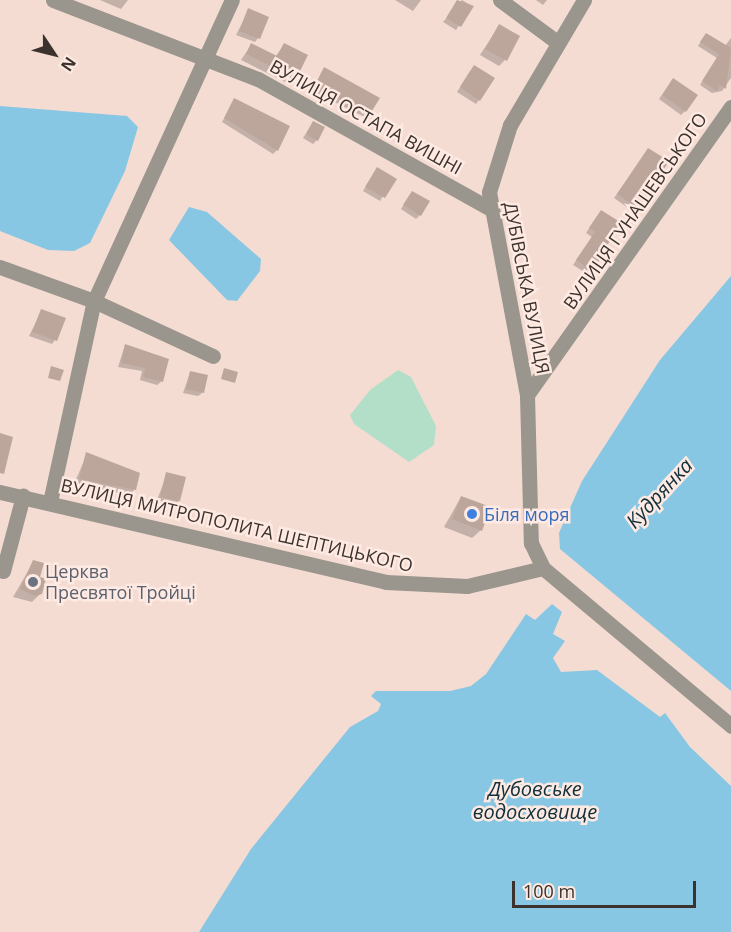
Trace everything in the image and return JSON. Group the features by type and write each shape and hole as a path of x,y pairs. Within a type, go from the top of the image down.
{"street":[{"name":"ВУЛИЦЯ ОСТАПА ВИШНІ","path":"53,0 205,55 332,116 490,209"},
{"path":"50,502 94,302 232,0"},
{"path":"500,0 557,42"},
{"name":"ДУБІВСЬКА ВУЛИЦЯ","path":"543,568 526,513 527,395 490,209 489,192 510,125 557,42 584,0"},
{"name":"ВУЛИЦЯ ГУНАШЕВСЬКОГО","path":"527,395 731,107"},
{"path":"0,267 94,302 213,356"},
{"name":"ВУЛИЦЯ МИТРОПОЛИТА ШЕПТИЦЬКОГО","path":"0,492 386,582 467,586 543,568"},
{"path":"3,572 23,496"},
{"path":"543,568 731,726"}],"green space":[{"path":"398,370 411,377 436,426 434,445 409,462 354,424 350,415 370,390"}],"water":[{"path":"0,106 127,116 138,127 125,171 90,243 74,251 48,250 0,231"},
{"path":"189,207 207,212 261,259 260,271 237,301 227,300 169,240"},
{"name":"Кудрянка","path":"731,276 731,691 560,549 559,533 582,481 660,360"},
{"name":"Дубовське водосховище","path":"552,604 562,612 553,634 565,641 553,658 561,672 597,670 660,717 665,713 690,747 731,786 731,932 199,932 251,849 350,727 378,711 381,704 371,696 376,691 450,691 471,686 486,674 526,614 535,620"}],"building":[{"path":"457,0 474,6 461,27 446,18"},
{"path":"248,8 269,17 260,39 239,31"},
{"path":"499,24 520,36 507,61 485,49"},
{"path":"706,33 731,48 726,89 720,85 717,91 702,81 719,54 700,42"},
{"path":"251,43 277,56 284,43 308,55 296,79 246,54"},
{"path":"474,65 495,78 480,101 460,87"},
{"path":"324,67 380,98 370,114 314,87"},
{"path":"673,78 698,95 686,112 662,95"},
{"path":"234,98 290,126 278,151 224,118"},
{"path":"313,121 325,127 318,141 306,134"},
{"path":"648,148 669,161 639,209 617,194"},
{"path":"377,167 397,179 385,198 365,187"},
{"path":"412,191 430,201 421,216 403,205"},
{"path":"601,210 620,222 593,272 576,260 595,232 589,228"},
{"path":"41,309 66,318 57,341 32,332"},
{"path":"125,344 169,359 163,382 143,377 145,368 121,363"},
{"path":"51,366 64,370 60,381 48,378"},
{"path":"224,368 238,372 235,383 221,379"},
{"path":"190,371 208,375 204,393 186,389"},
{"path":"0,433 13,437 4,474 0,473"},
{"path":"86,452 140,473 136,490 79,479"},
{"path":"166,472 186,477 180,501 160,497"},
{"path":"461,496 491,507 482,531 452,519"},
{"path":"33,560 44,563 40,577 46,579 42,594 35,596 20,589"}],"place":[{"name":"Біля моря","path":"472,514"},
{"name":"Церква Пресвятої Тройці","path":"33,582"}]}
